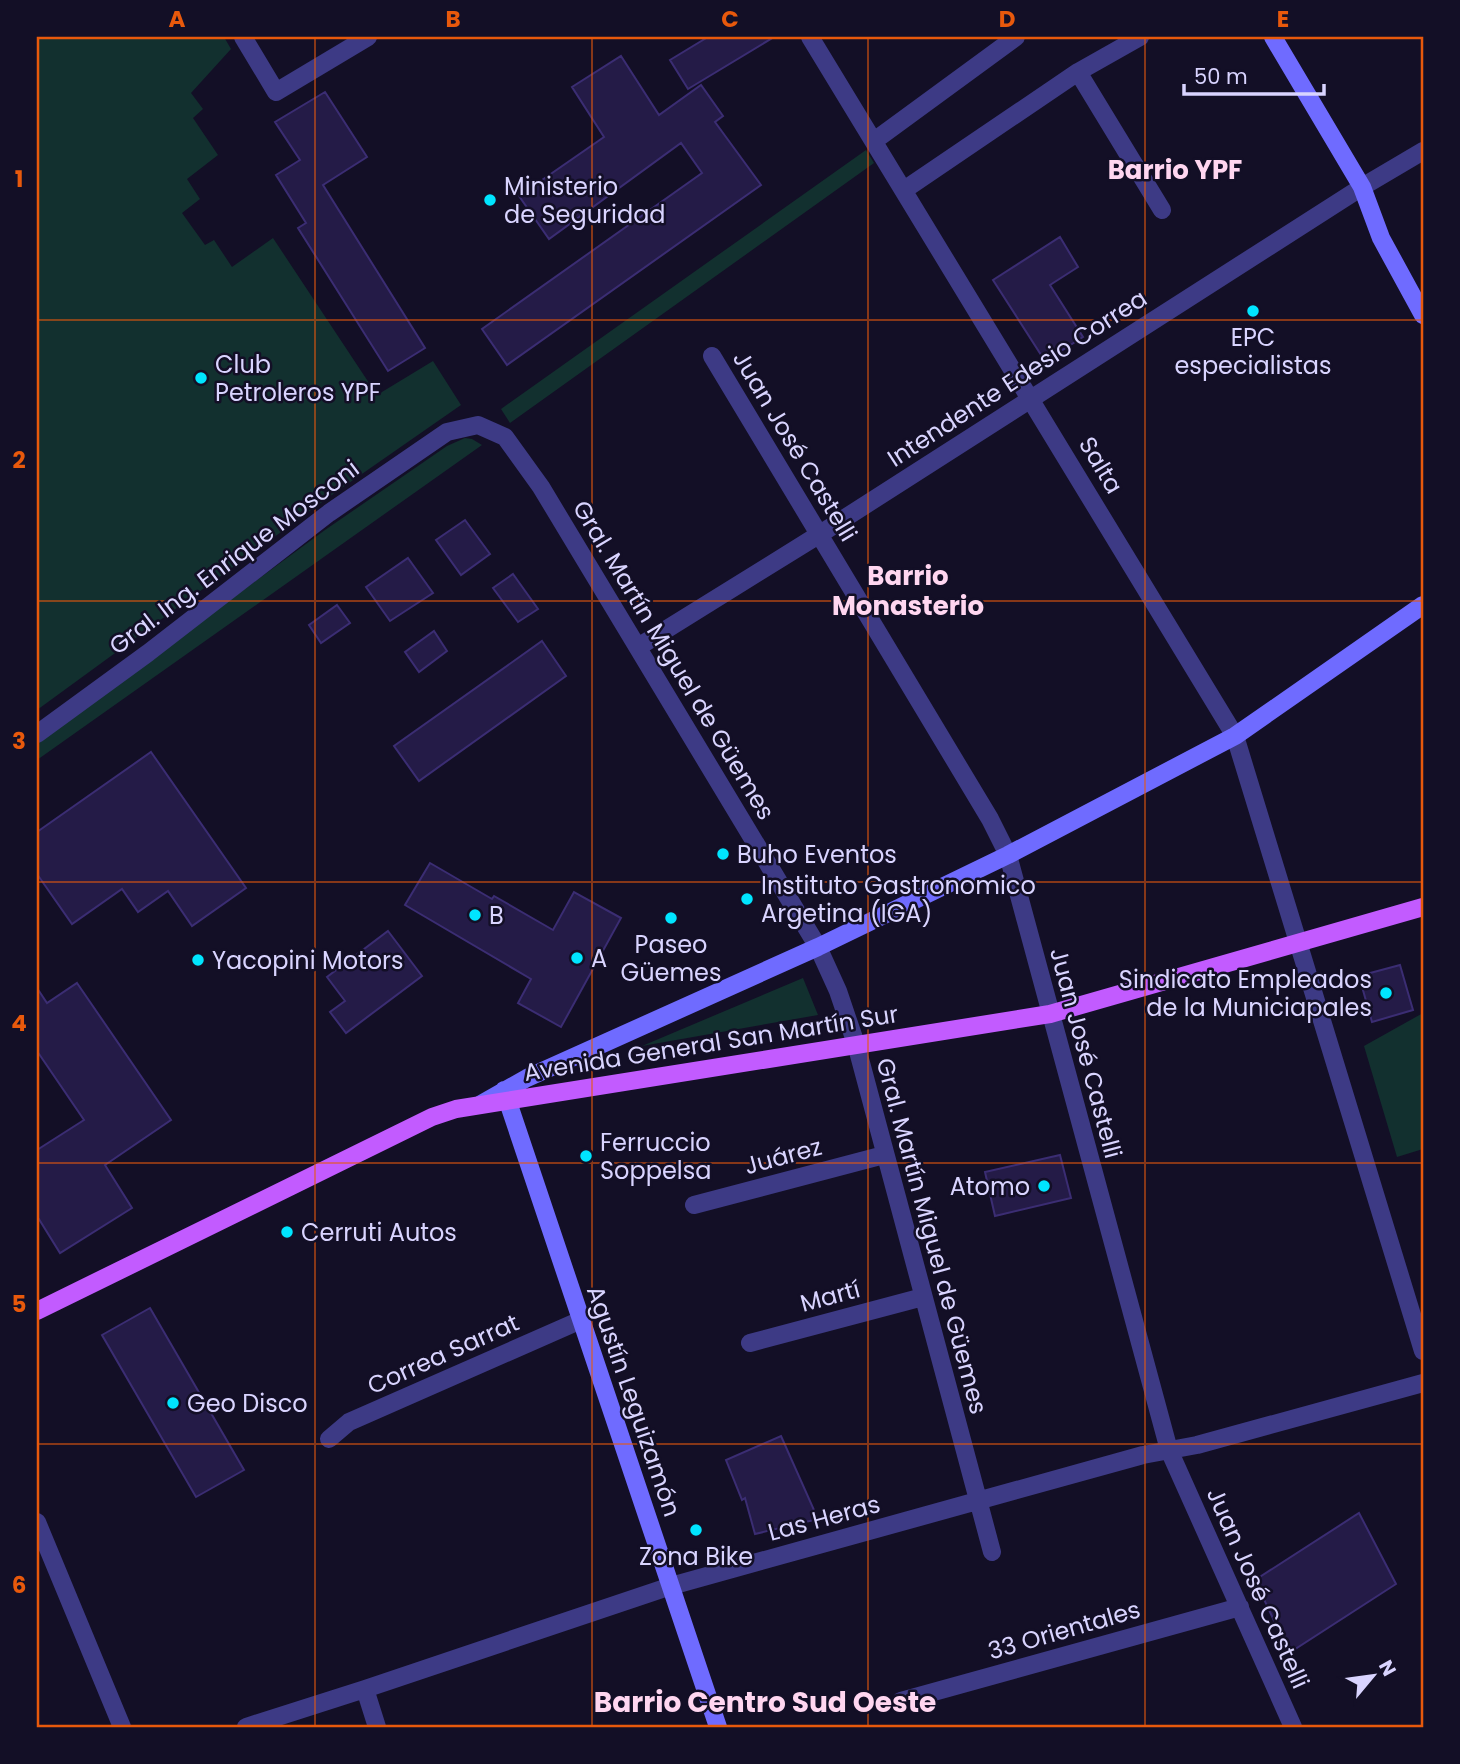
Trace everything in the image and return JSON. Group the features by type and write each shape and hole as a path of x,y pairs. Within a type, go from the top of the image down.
{"main road":[{"name":"Avenida General San Martín Sur","path":"37,1311 432,1117 506,1095 1050,1014 1423,906"}],"street":[{"path":"243,37 276,92 368,37"},
{"name":"Salta","path":"810,37 1032,397 1235,736 1423,1351"},
{"path":"874,141 1016,37"},
{"path":"904,190 1078,72 1140,37"},
{"path":"1272,37 1362,187 1381,238 1423,315"},
{"path":"1078,72 1162,210"},
{"name":"Intendente Edesio Correa","path":"638,647 820,534 1362,187 1423,151"},
{"name":"Juan José Castelli","path":"712,356 990,819 1008,855 1169,1450 1293,1727"},
{"name":"Gral. Martín Miguel de Güemes","path":"466,426 478,425 494,430 514,446 818,947 842,1001 856,1044 992,1552"},
{"name":"Gral. Ing. Enrique Mosconi","path":"37,734 329,513 447,432 466,426"},
{"path":"506,1095 527,1078 818,947 1008,855 1235,736 1423,605"},
{"name":"Agustín Leguizamón","path":"506,1095 718,1727"},
{"name":"Juárez","path":"694,1205 884,1154"},
{"name":"Martí","path":"750,1343 923,1297"},
{"name":"Correa Sarrat","path":"328,1439 349,1422 581,1320"},
{"name":"Las Heras","path":"246,1727 671,1586 1143,1455 1197,1445 1423,1383"},
{"path":"37,1522 122,1727"},
{"name":"33 Orientales","path":"901,1701 1240,1607"},
{"path":"365,1689 377,1727"}],"green space":[{"name":"Club Petroleros YPF","path":"37,37 224,37 231,49 191,93 203,109 193,118 218,155 187,179 200,199 182,213 205,245 214,240 232,267 273,238 377,395 433,361 461,405 336,492 37,710"},
{"path":"866,150 874,163 510,423 501,409"},
{"path":"465,438 482,445 37,760 37,742 325,530 447,446"},
{"path":"803,978 818,1015 642,1046"},
{"path":"1423,1013 1423,1149 1397,1157 1364,1046"}],"building":[{"path":"708,37 774,37 688,89 670,60"},
{"path":"621,56 659,115 701,85 723,116 715,122 761,185 507,365 482,329 702,173 681,143 549,239 519,196 604,137 572,87"},
{"path":"325,92 367,157 323,185 425,348 388,371 298,228 306,223 276,175 300,160 275,122"},
{"path":"1060,237 1078,267 1050,285 1083,337 1045,361 993,280"},
{"path":"465,520 490,554 461,575 436,540"},
{"path":"408,558 433,593 390,621 366,587"},
{"path":"513,574 538,609 518,622 493,588"},
{"path":"337,605 350,623 321,643 309,625"},
{"path":"434,631 447,651 419,672 405,652"},
{"path":"542,641 566,676 419,781 394,746"},
{"path":"151,752 246,888 192,926 168,891 138,912 122,889 72,924 37,874 37,832"},
{"path":"430,863 553,930 574,892 621,918 561,1027 518,1003 531,979 405,905"},
{"path":"388,931 422,976 346,1033 330,1012 345,1001 327,977"},
{"name":"Sindicato Empleados de la Municiapales","path":"1400,965 1413,1010 1372,1022 1359,976"},
{"path":"77,983 171,1120 105,1165 132,1208 60,1253 37,1216 37,1150 84,1120 37,1051 37,988 47,1003"},
{"path":"1060,1155 1071,1198 995,1216 985,1172"},
{"name":"Geo Disco","path":"150,1308 244,1470 196,1497 102,1335"},
{"path":"781,1436 818,1519 755,1534 745,1498 742,1500 726,1460"},
{"path":"1359,1513 1396,1584 1289,1653 1255,1580"}],"place":[{"name":"Ministerio de Seguridad","path":"490,200"},
{"name":"EPC especialistas","path":"1253,311"},
{"name":"Club Petroleros YPF","path":"201,378"},
{"name":"Buho Eventos","path":"723,854"},
{"name":"Instituto Gastronomico Argetina (IGA)","path":"747,899"},
{"name":"B","path":"475,915"},
{"name":"Paseo Güemes","path":"671,918"},
{"name":"A","path":"577,958"},
{"name":"Yacopini Motors","path":"198,960"},
{"name":"Sindicato Empleados de la Municiapales","path":"1386,993"},
{"name":"Ferruccio Soppelsa","path":"586,1156"},
{"name":"Atomo","path":"1044,1186"},
{"name":"Cerruti Autos","path":"287,1232"},
{"name":"Geo Disco","path":"173,1403"},
{"name":"Zona Bike","path":"696,1530"}],"district":[{"name":"Barrio YPF","path":"1175,170"},
{"name":"Barrio Monasterio","path":"908,591"},
{"name":"Barrio Centro Sud Oeste","path":"765,1702"}]}
